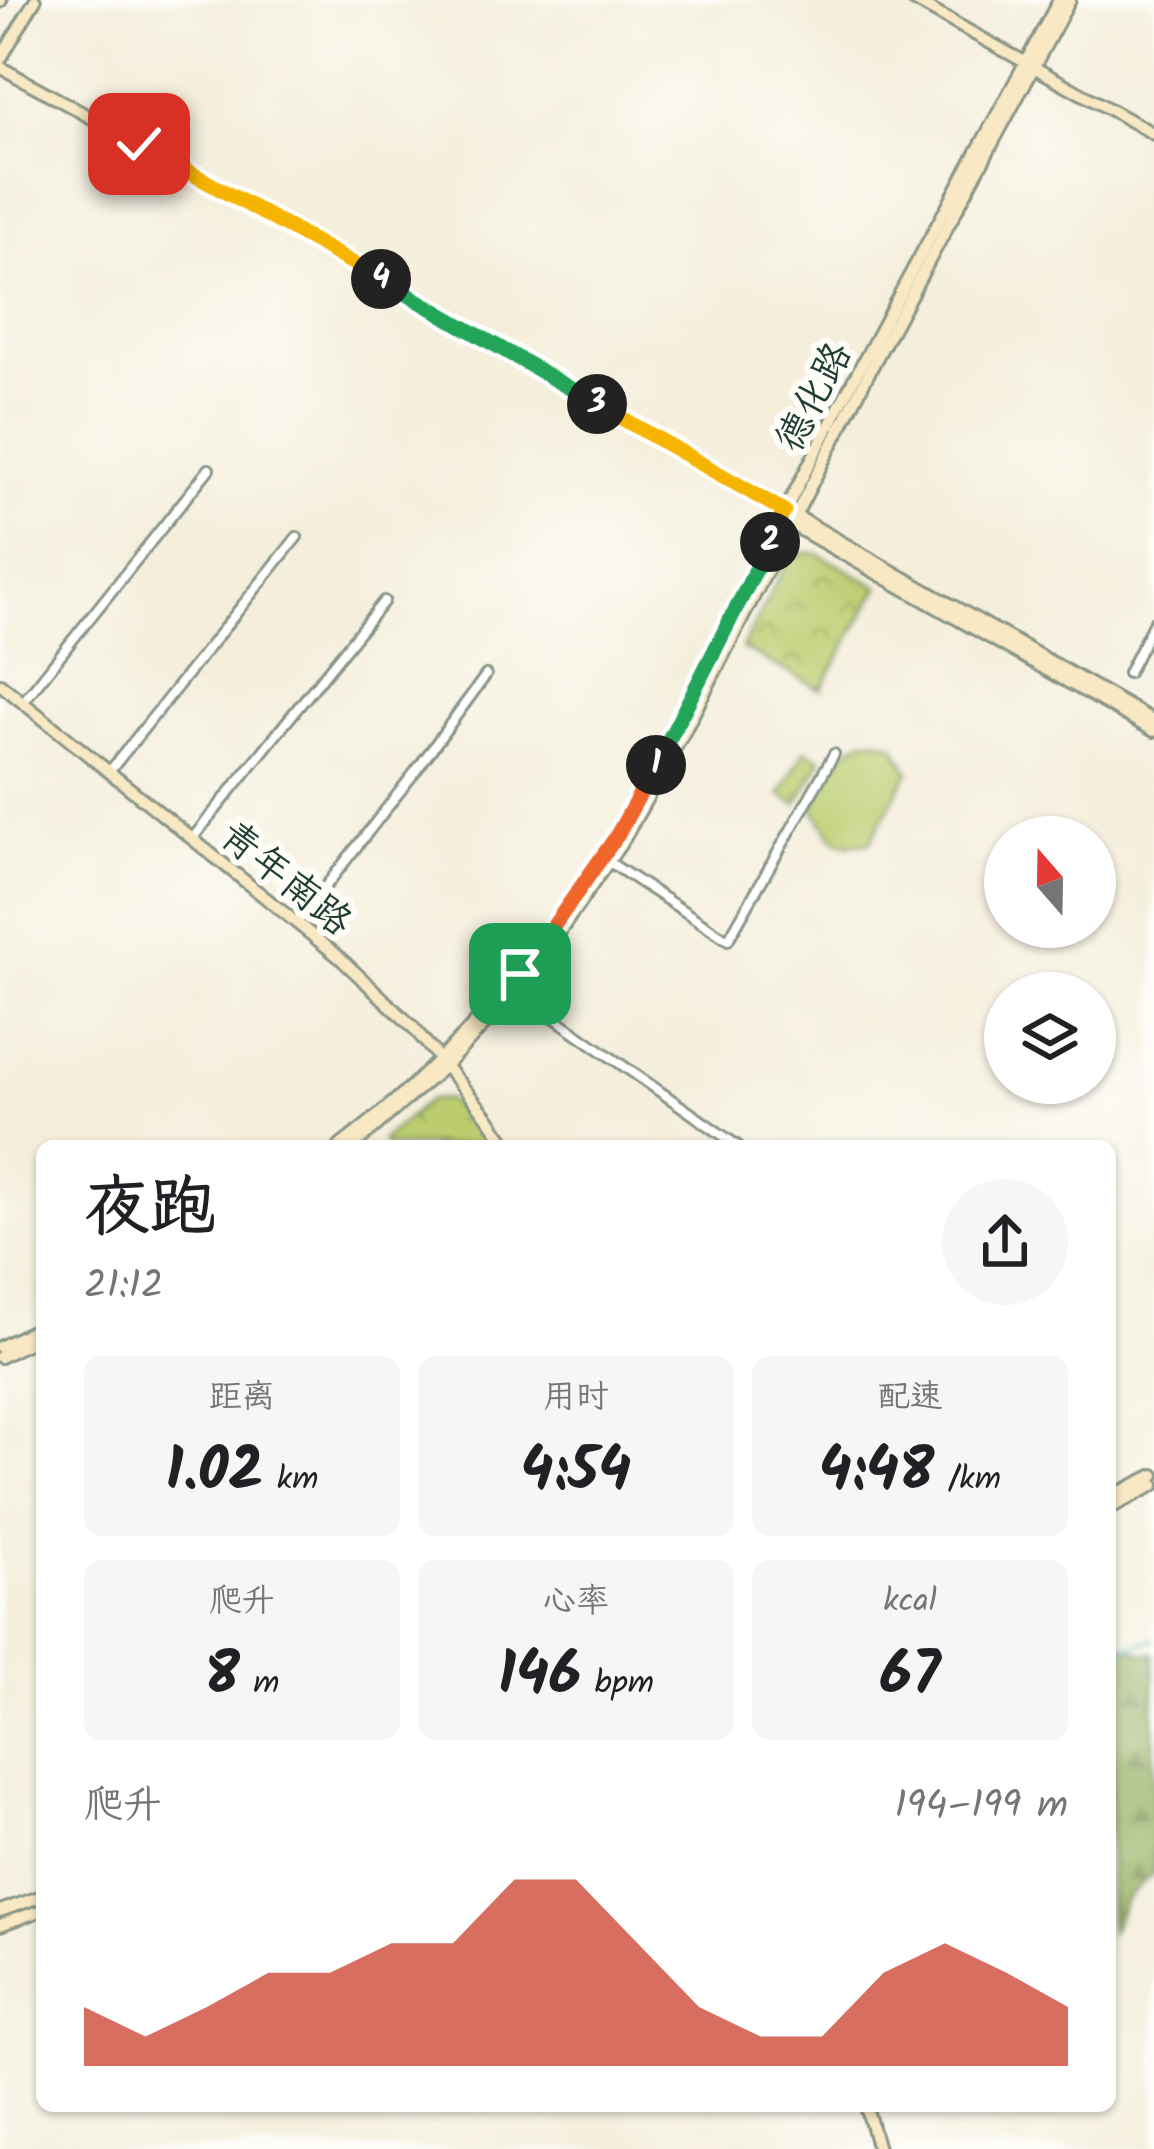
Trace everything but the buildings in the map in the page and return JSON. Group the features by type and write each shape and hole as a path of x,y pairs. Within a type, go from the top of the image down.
{"main road":[{"path":"35,0 0,64 416,299 1154,731"},
{"path":"913,0 1154,134"},
{"name":"德化路","path":"348,1140 443,1062 520,974 616,837 875,362 1059,0"},
{"name":"德化路","path":"1029,66 1070,0"},
{"path":"788,518 1154,722"},
{"name":"德化路","path":"358,1140 516,991 609,862 683,734 788,518"},
{"name":"青年南路","path":"0,684 339,957 412,1026 503,1140"},
{"path":"0,1347 36,1329"},
{"path":"0,1357 36,1339"},
{"path":"1116,1494 1154,1475"},
{"path":"1116,1505 1154,1485"},
{"path":"0,1911 36,1898"},
{"path":"0,1925 36,1912"},
{"path":"868,2112 878,2149"}],"street":[{"path":"23,702 209,469"},
{"path":"109,772 297,537"},
{"path":"192,839 384,601"},
{"path":"1128,673 1154,622"},
{"path":"296,923 486,675"},
{"path":"609,862 728,940 834,754"},
{"path":"516,991 729,1140"}],"green space":[{"path":"806,552 879,587 821,689 742,648 787,562"},
{"path":"865,739 895,745 909,772 870,842 846,844 833,838 813,809 840,760"},
{"path":"805,750 822,759 797,804 780,795"},
{"path":"446,1099 485,1140 382,1140 429,1100"},
{"path":"1123,1645 1154,1653 1154,1872 1125,1900 1116,1920 1116,1649"}],"waterway":[{"path":"1116,1656 1122,1649 1154,1640"}],"route":[{"path":"139,144 784,511 616,837 520,974"}]}
